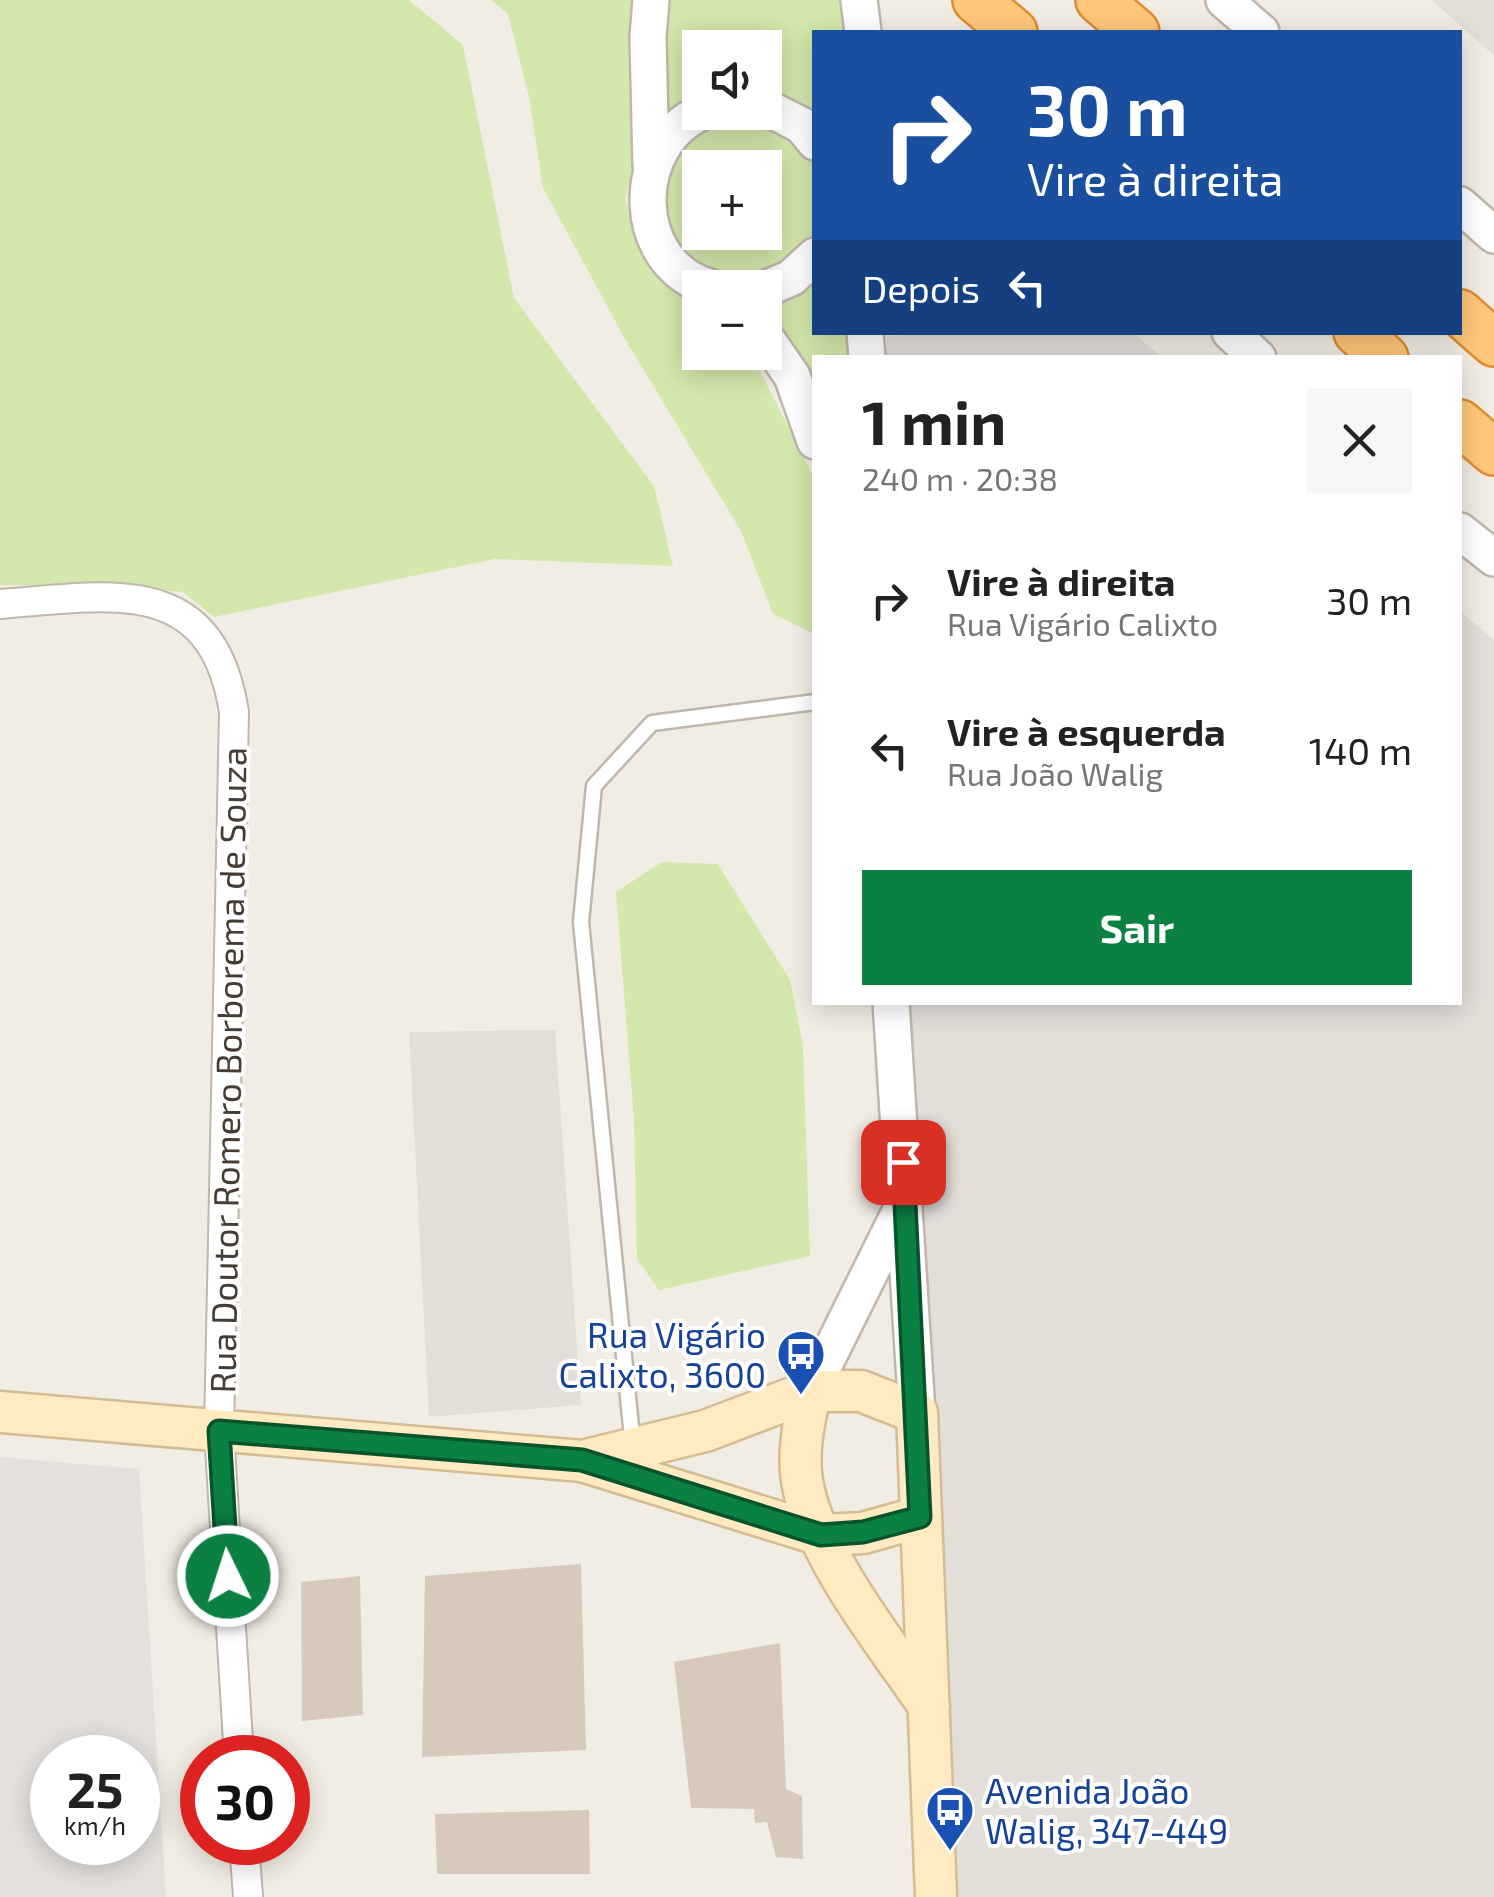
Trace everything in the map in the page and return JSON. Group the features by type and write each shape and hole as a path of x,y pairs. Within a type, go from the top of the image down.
{"highway":[{"path":"976,0 1012,30"},
{"path":"1099,0 1134,30"},
{"path":"1462,315 1494,342"},
{"path":"1360,335 1382,355"},
{"path":"1462,425 1494,452"}],"main road":[{"path":"582,1460 705,1430 811,1391 862,1391 917,1413 936,1897"},
{"path":"811,1391 802,1427 803,1490 851,1593 929,1706"},
{"path":"0,1412 582,1460 821,1535 863,1532 920,1517"}],"street":[{"path":"652,0 648,38 652,166 648,208 660,249 682,272"},
{"path":"1224,0 1259,30"},
{"path":"782,116 801,125 812,138"},
{"path":"652,166 666,139 682,124"},
{"path":"1462,207 1494,235"},
{"path":"782,282 812,259"},
{"path":"1233,335 1255,355"},
{"path":"782,362 792,376 812,433"},
{"path":"1462,532 1494,558"},
{"name":"Rua Doutor Romero Borborema de Souza","path":"0,604 85,598 154,602 177,610 207,634 229,682 234,732 219,1431 238,1735"},
{"path":"891,1005 917,1413"},
{"path":"811,1391 906,1201"},
{"path":"246,1865 248,1897"}],"lane":[{"path":"633,1448 581,922 594,786 652,723 812,702"}],"shaded area":[{"path":"1432,0 1494,0 1494,56"},
{"path":"1135,335 1160,355 887,355 887,337"},
{"path":"1462,613 1494,640 1494,1897 929,1897 905,1005 1462,1005"},
{"path":"555,1030 581,1405 429,1417 409,1032"},
{"path":"0,1457 139,1469 156,1735 30,1735 30,1865 160,1865 160,1802 166,1897 0,1897"}],"green space":[{"path":"0,0 409,0 463,45 514,298 654,486 673,566 495,559 214,617 183,592 120,586 0,585"},
{"path":"491,0 640,0 641,144 625,199 652,270 682,289 682,370 760,370 812,474 812,633 773,614 741,531 625,339 543,188 529,97 508,14"},
{"path":"659,0 848,0 849,30 812,30 812,127 782,111 782,30 682,30 682,117 658,133"},
{"path":"698,130 781,130 812,155 812,235 797,260 781,270 704,270 667,245 663,160"},
{"path":"812,270 812,335 855,335 857,355 812,355 812,408 782,353 782,287"},
{"path":"662,862 718,864 790,980 803,1046 810,1256 659,1290 637,1259 634,1120 616,892"}],"building":[{"path":"581,1564 586,1750 422,1757 425,1576"},
{"path":"360,1576 363,1715 302,1721 301,1582"},
{"path":"780,1643 786,1789 802,1796 803,1859 776,1857 767,1822 755,1823 754,1809 691,1808 674,1662"},
{"path":"589,1810 590,1874 437,1874 435,1814"}],"place":[{"name":"Rua Vigário Calixto, 3600","path":"801,1396"},
{"name":"Avenida João Walig, 347-449","path":"950,1852"}],"route":[{"path":"228,1576 219,1431 582,1460 821,1535 863,1532 920,1517 903,1162"}]}
